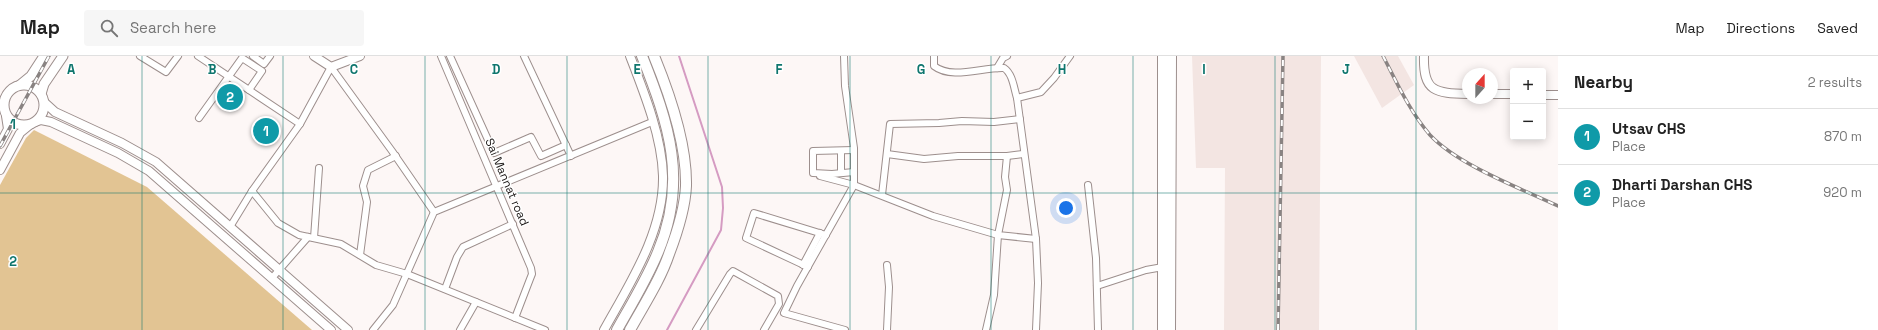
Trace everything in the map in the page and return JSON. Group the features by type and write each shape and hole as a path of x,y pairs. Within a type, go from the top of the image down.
{"main road":[{"path":"6,114 3,104 5,97 17,86 32,76 44,56"},
{"path":"0,101 6,114 16,124 23,125 33,123 42,113 44,84 63,56"},
{"path":"617,330 659,251 674,194 675,175 671,146 663,117 642,56"},
{"path":"630,330 669,255 680,221 685,196 685,169 682,144 654,56"},
{"path":"1163,56 1163,330"},
{"path":"1170,330 1171,56"},
{"path":"0,87 32,86 43,98"}],"street":[{"path":"140,56 166,72 178,56"},
{"path":"198,56 300,124"},
{"path":"253,56 264,64 270,56"},
{"path":"314,56 331,67 396,156 434,212"},
{"path":"230,227 252,191 300,124 331,67 360,56"},
{"name":"Sai Mannat road","path":"441,56 498,186 532,274 515,318"},
{"path":"450,56 494,153 531,137 541,156 566,145"},
{"path":"524,56 571,156"},
{"path":"604,330 641,261 658,214 662,193 660,149 642,86 630,56"},
{"path":"844,56 845,86 854,150 854,185 823,234 784,313 845,330"},
{"path":"934,56 934,66 940,71 958,72 998,67 1007,70 1012,82 1017,98 1023,154 1036,239 1038,283 1036,330"},
{"path":"998,67 999,56"},
{"path":"998,67 1003,58 1007,56"},
{"path":"1017,98 1041,92 1054,78 1070,56"},
{"path":"1424,56 1423,74 1430,87 1445,93 1462,94"},
{"path":"199,118 242,58 262,71 249,90"},
{"path":"1498,94 1510,94"},
{"path":"1546,95 1558,95"},
{"path":"43,98 55,112 147,156 348,330"},
{"path":"0,144 8,129 6,114"},
{"path":"0,170 20,133 33,123 41,120 51,122 129,159 149,171 331,330"},
{"path":"882,195 890,124 1020,120"},
{"path":"373,330 392,305 434,212 652,122"},
{"path":"854,150 813,151 813,173 854,172"},
{"path":"841,151 841,173"},
{"path":"887,154 924,159 958,156 1007,156 1023,154"},
{"path":"360,255 367,202 363,186 368,170 396,156"},
{"path":"986,330 994,295 998,235 1006,190 1005,177 1007,156"},
{"path":"272,278 311,238 318,168"},
{"path":"820,176 854,185 933,216 998,235 1036,239"},
{"path":"1088,185 1096,258 1098,330"},
{"path":"252,191 278,223 299,235 340,244 386,269 407,274 545,330"},
{"path":"188,205 195,196"},
{"path":"806,266 746,238 754,213 823,234"},
{"path":"444,289 456,257 462,247 513,224"},
{"path":"887,265 890,287 887,330"},
{"path":"1097,286 1146,270 1163,267"},
{"path":"696,330 733,271 778,296 779,304 764,330"},
{"path":"460,330 476,302"},
{"path":"324,323 332,316"}],"shaded area":[{"path":"1192,56 1321,56 1319,330 1224,330 1225,168 1196,168"},
{"path":"1354,56 1398,56 1414,85 1382,108"},
{"path":"34,130 147,187 312,330 0,330 0,185 26,138"}],"waterway":[{"path":"667,330 721,230 723,208 722,187 679,56"}],"railway":[{"path":"0,146 49,56"},
{"path":"1278,330 1283,56"},
{"path":"1383,56 1416,117 1430,135 1442,146 1456,156 1490,175 1558,206"}],"place":[{"name":"Dharti Darshan CHS","path":"230,97"},
{"name":"Utsav CHS","path":"266,131"}]}
